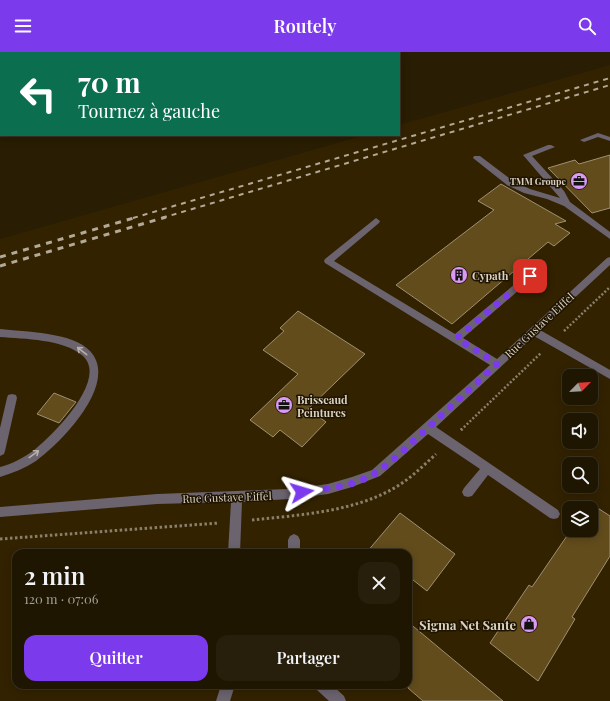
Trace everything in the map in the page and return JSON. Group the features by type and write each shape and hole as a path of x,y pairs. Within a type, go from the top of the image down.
{"street":[{"path":"584,140 598,135 610,139"},
{"path":"551,148 527,155 561,193 566,204"},
{"path":"476,158 510,183 527,191 550,197 566,204 610,236"},
{"path":"376,221 328,261 457,338 497,364"},
{"name":"Rue Gustave Eiffel","path":"0,512 143,500 290,494 328,489 376,473 428,428 610,260"},
{"path":"457,338 530,276"},
{"path":"534,331 610,375"},
{"path":"0,333 67,342 86,353 92,360 94,378 90,390 60,433 47,446 20,465 0,472"},
{"path":"0,451 12,398"},
{"path":"428,428 554,514"},
{"path":"468,492 487,469"},
{"path":"234,549 237,497"},
{"path":"294,540 294,549"},
{"path":"223,701 227,689"},
{"path":"326,689 339,701"}],"path":[{"path":"0,539 235,522 304,514 366,501 392,490 410,477 610,287"}],"shaded area":[{"path":"610,65 610,701 0,701 0,239 361,136 400,136 400,125"}],"building":[{"name":"TMM Groupe","path":"610,155 610,208 592,213 548,168 575,160 579,164"},
{"name":"Cypath","path":"501,184 566,221 555,224 570,233 554,246 548,242 452,324 396,285 494,210 478,201"},
{"path":"298,311 365,354 308,409 326,422 302,447 280,430 273,437 250,420 298,374 263,350 284,331 280,328"},
{"path":"54,393 76,402 59,423 37,414"},
{"path":"598,508 610,516 610,556 572,617 575,619 538,681 490,643 529,585 532,587 566,537 598,537"},
{"path":"400,513 455,554 427,591 412,579 412,549 369,549"},
{"path":"412,625 503,701 423,701 409,689 412,689"}],"railway":[{"path":"133,218 610,78"},
{"path":"162,218 610,85"},
{"path":"0,257 137,217"},
{"path":"0,266 166,217"}],"place":[{"name":"TMM Groupe","path":"579,181"},
{"name":"Cypath","path":"459,275"},
{"name":"Brisseaud Peintures","path":"284,405"},
{"name":"Sigma Net Sante","path":"529,624"}],"route":[{"path":"302,492 328,489 376,473 394,459 497,364 457,338 530,276"}]}
